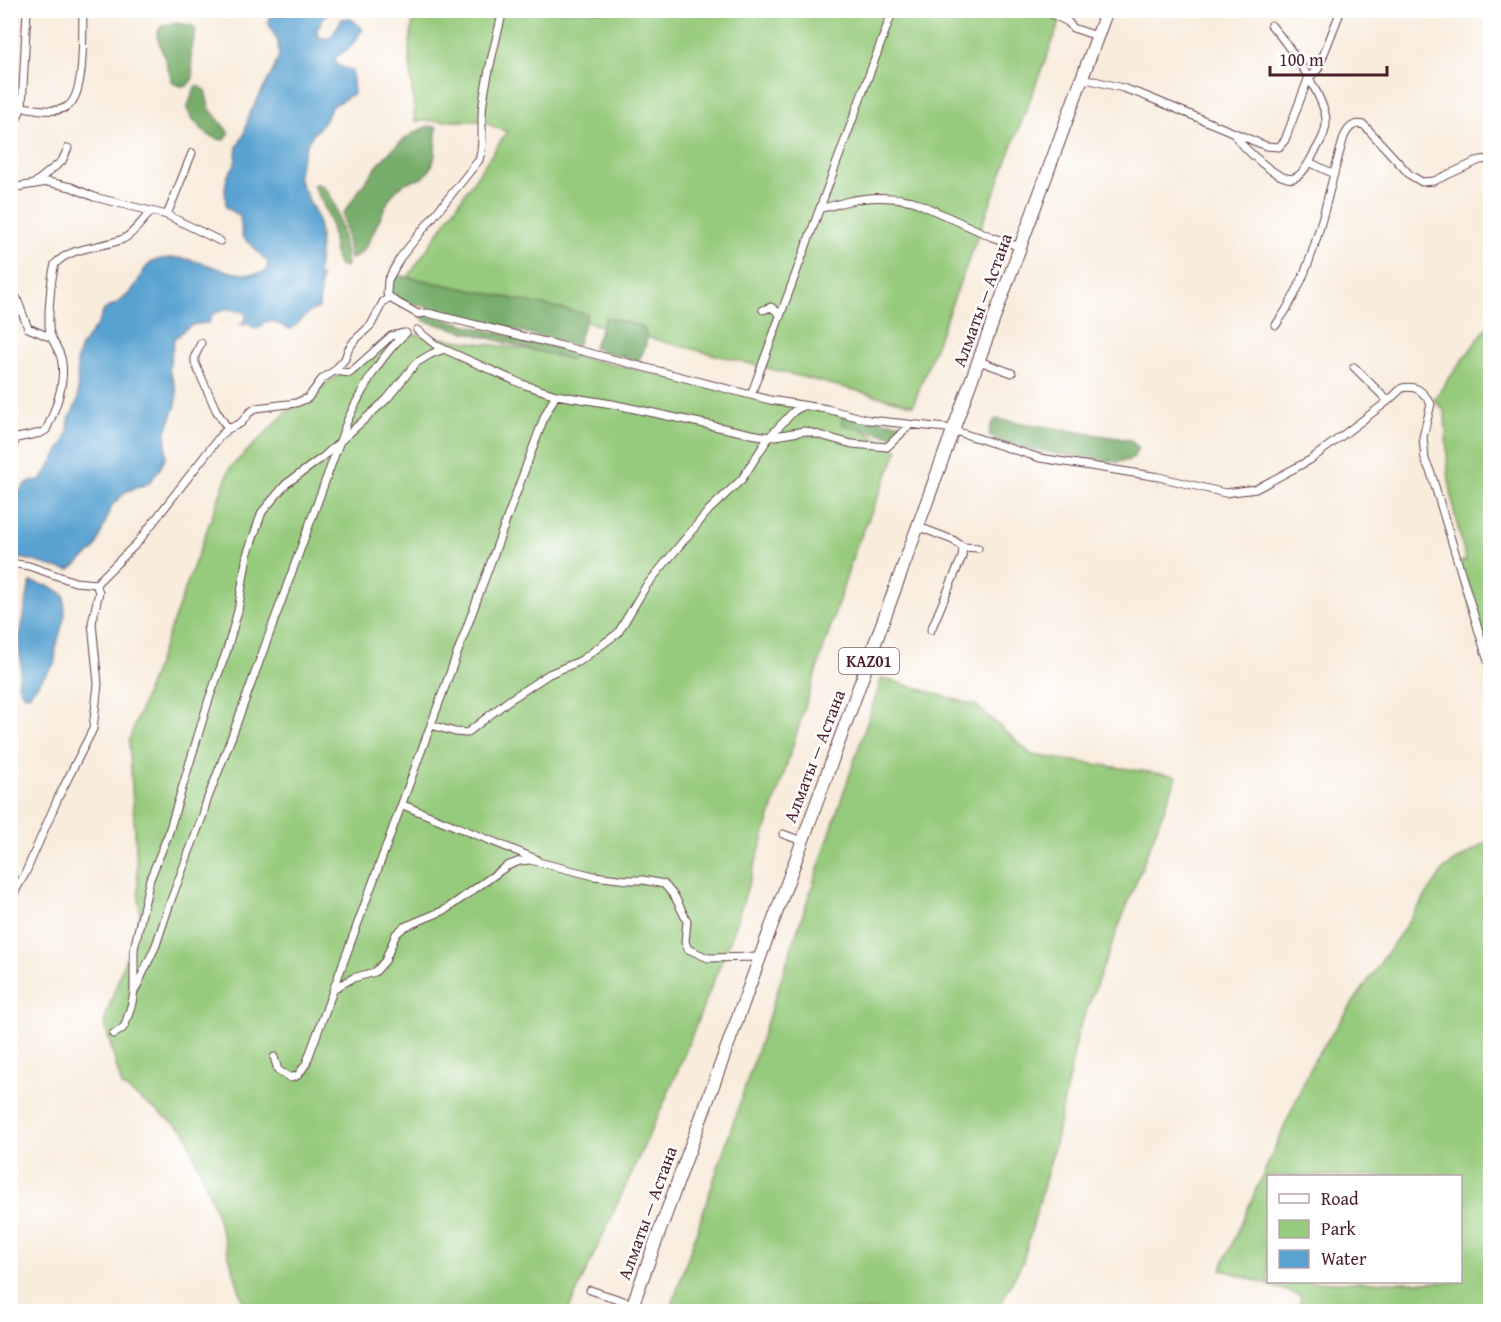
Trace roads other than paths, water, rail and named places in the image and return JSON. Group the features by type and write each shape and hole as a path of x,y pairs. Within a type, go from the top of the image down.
{"highway":[{"name":"Алматы — Астана","path":"632,1308 1107,10"}],"street":[{"path":"10,133 22,107 27,10"},
{"path":"22,107 56,110 68,106 73,100 80,74 83,10"},
{"path":"503,10 486,84 481,121 482,151 479,160 400,258 387,285 387,294 390,297 418,314 428,313 751,395 827,409 869,420 954,430 1040,458 1159,477 1215,492 1235,493 1256,489 1270,483 1310,460 1402,388 1415,387 1424,393 1431,404 1423,437 1425,460 1491,668"},
{"path":"751,395 893,10"},
{"path":"1044,10 1068,22 1073,28 1097,36"},
{"path":"1082,78 1143,95 1270,147 1282,145 1299,107 1308,79 1318,69 1341,10"},
{"path":"1233,133 1246,149 1283,177 1296,177 1309,162 1323,137 1326,118 1316,89 1281,36 1271,25"},
{"path":"1276,325 1285,312 1312,252 1347,130 1355,124 1364,125 1410,175 1422,182 1434,181 1480,160 1491,159"},
{"path":"34,184 62,161 68,148"},
{"path":"167,215 192,153"},
{"path":"1309,162 1334,174"},
{"path":"10,188 48,182 94,197 167,215 220,240"},
{"path":"821,208 887,196 913,201 1020,247"},
{"path":"10,450 17,438 46,430 58,396 63,365 61,354 47,331 55,264 63,257 73,253 127,237 151,212"},
{"path":"10,288 28,328 33,331 47,331"},
{"path":"96,584 138,542 174,499 202,458 228,429 241,423 256,408 302,402 308,398 322,379 334,371 345,359 354,341 371,325 383,302 390,297"},
{"path":"763,310 771,307 780,314"},
{"path":"417,330 418,314"},
{"path":"334,371 350,373 391,336 417,330"},
{"path":"417,330 444,349 522,384 556,395 769,437 805,431 852,444 887,447 910,425"},
{"path":"113,1034 125,1026 134,992 156,945 348,419 369,379 396,341 406,333"},
{"path":"201,343 195,356 195,363 222,422 228,429"},
{"path":"134,992 134,949 150,879 168,835 205,712 226,653 238,611 244,572 254,532 262,512 292,479 340,443 387,399 416,363 444,349"},
{"path":"979,361 1012,373"},
{"path":"1354,367 1388,401"},
{"path":"274,1056 278,1070 291,1078 301,1072 306,1064 545,415 556,395"},
{"path":"431,725 467,733 508,701 549,674 580,660 618,633 646,586 709,510 742,479 769,437 794,411 803,406"},
{"path":"919,527 961,543 963,547 962,557 931,630"},
{"path":"963,547 978,548"},
{"path":"10,563 29,566 75,582 96,584"},
{"path":"10,900 26,874 58,798 93,729 98,684 92,623 99,592 96,584"},
{"path":"403,805 541,861 601,878 660,882 675,897 687,921 686,945 691,951 715,958 759,957"},
{"path":"783,834 802,841"},
{"path":"335,988 353,978 375,972 385,961 396,934 404,927 445,910 507,866 520,861 541,861"},
{"path":"590,1290 632,1308"}],"water":[{"path":"271,11 332,11 324,16 317,30 319,37 327,39 332,36 342,19 350,18 363,29 350,48 337,56 334,61 337,65 352,71 354,93 331,107 326,119 308,143 298,173 298,178 317,217 320,234 317,273 321,276 319,308 310,312 290,329 271,321 264,322 260,328 254,328 248,324 241,325 246,318 245,312 228,309 212,314 209,323 193,325 183,331 174,339 169,369 177,392 176,405 166,431 166,456 161,467 149,483 127,491 112,505 95,549 70,570 15,558 13,555 16,549 11,538 11,501 27,483 42,479 64,443 69,419 78,400 77,359 81,346 98,324 104,310 127,295 134,288 145,268 157,260 186,259 240,274 266,271 268,262 242,236 240,216 226,207 225,188 227,177 235,164 237,147 244,135 249,115 279,55 278,42 268,22"},
{"path":"31,582 52,587 64,595 65,615 56,647 55,663 29,695 23,694 18,684 21,669 19,643"}]}
